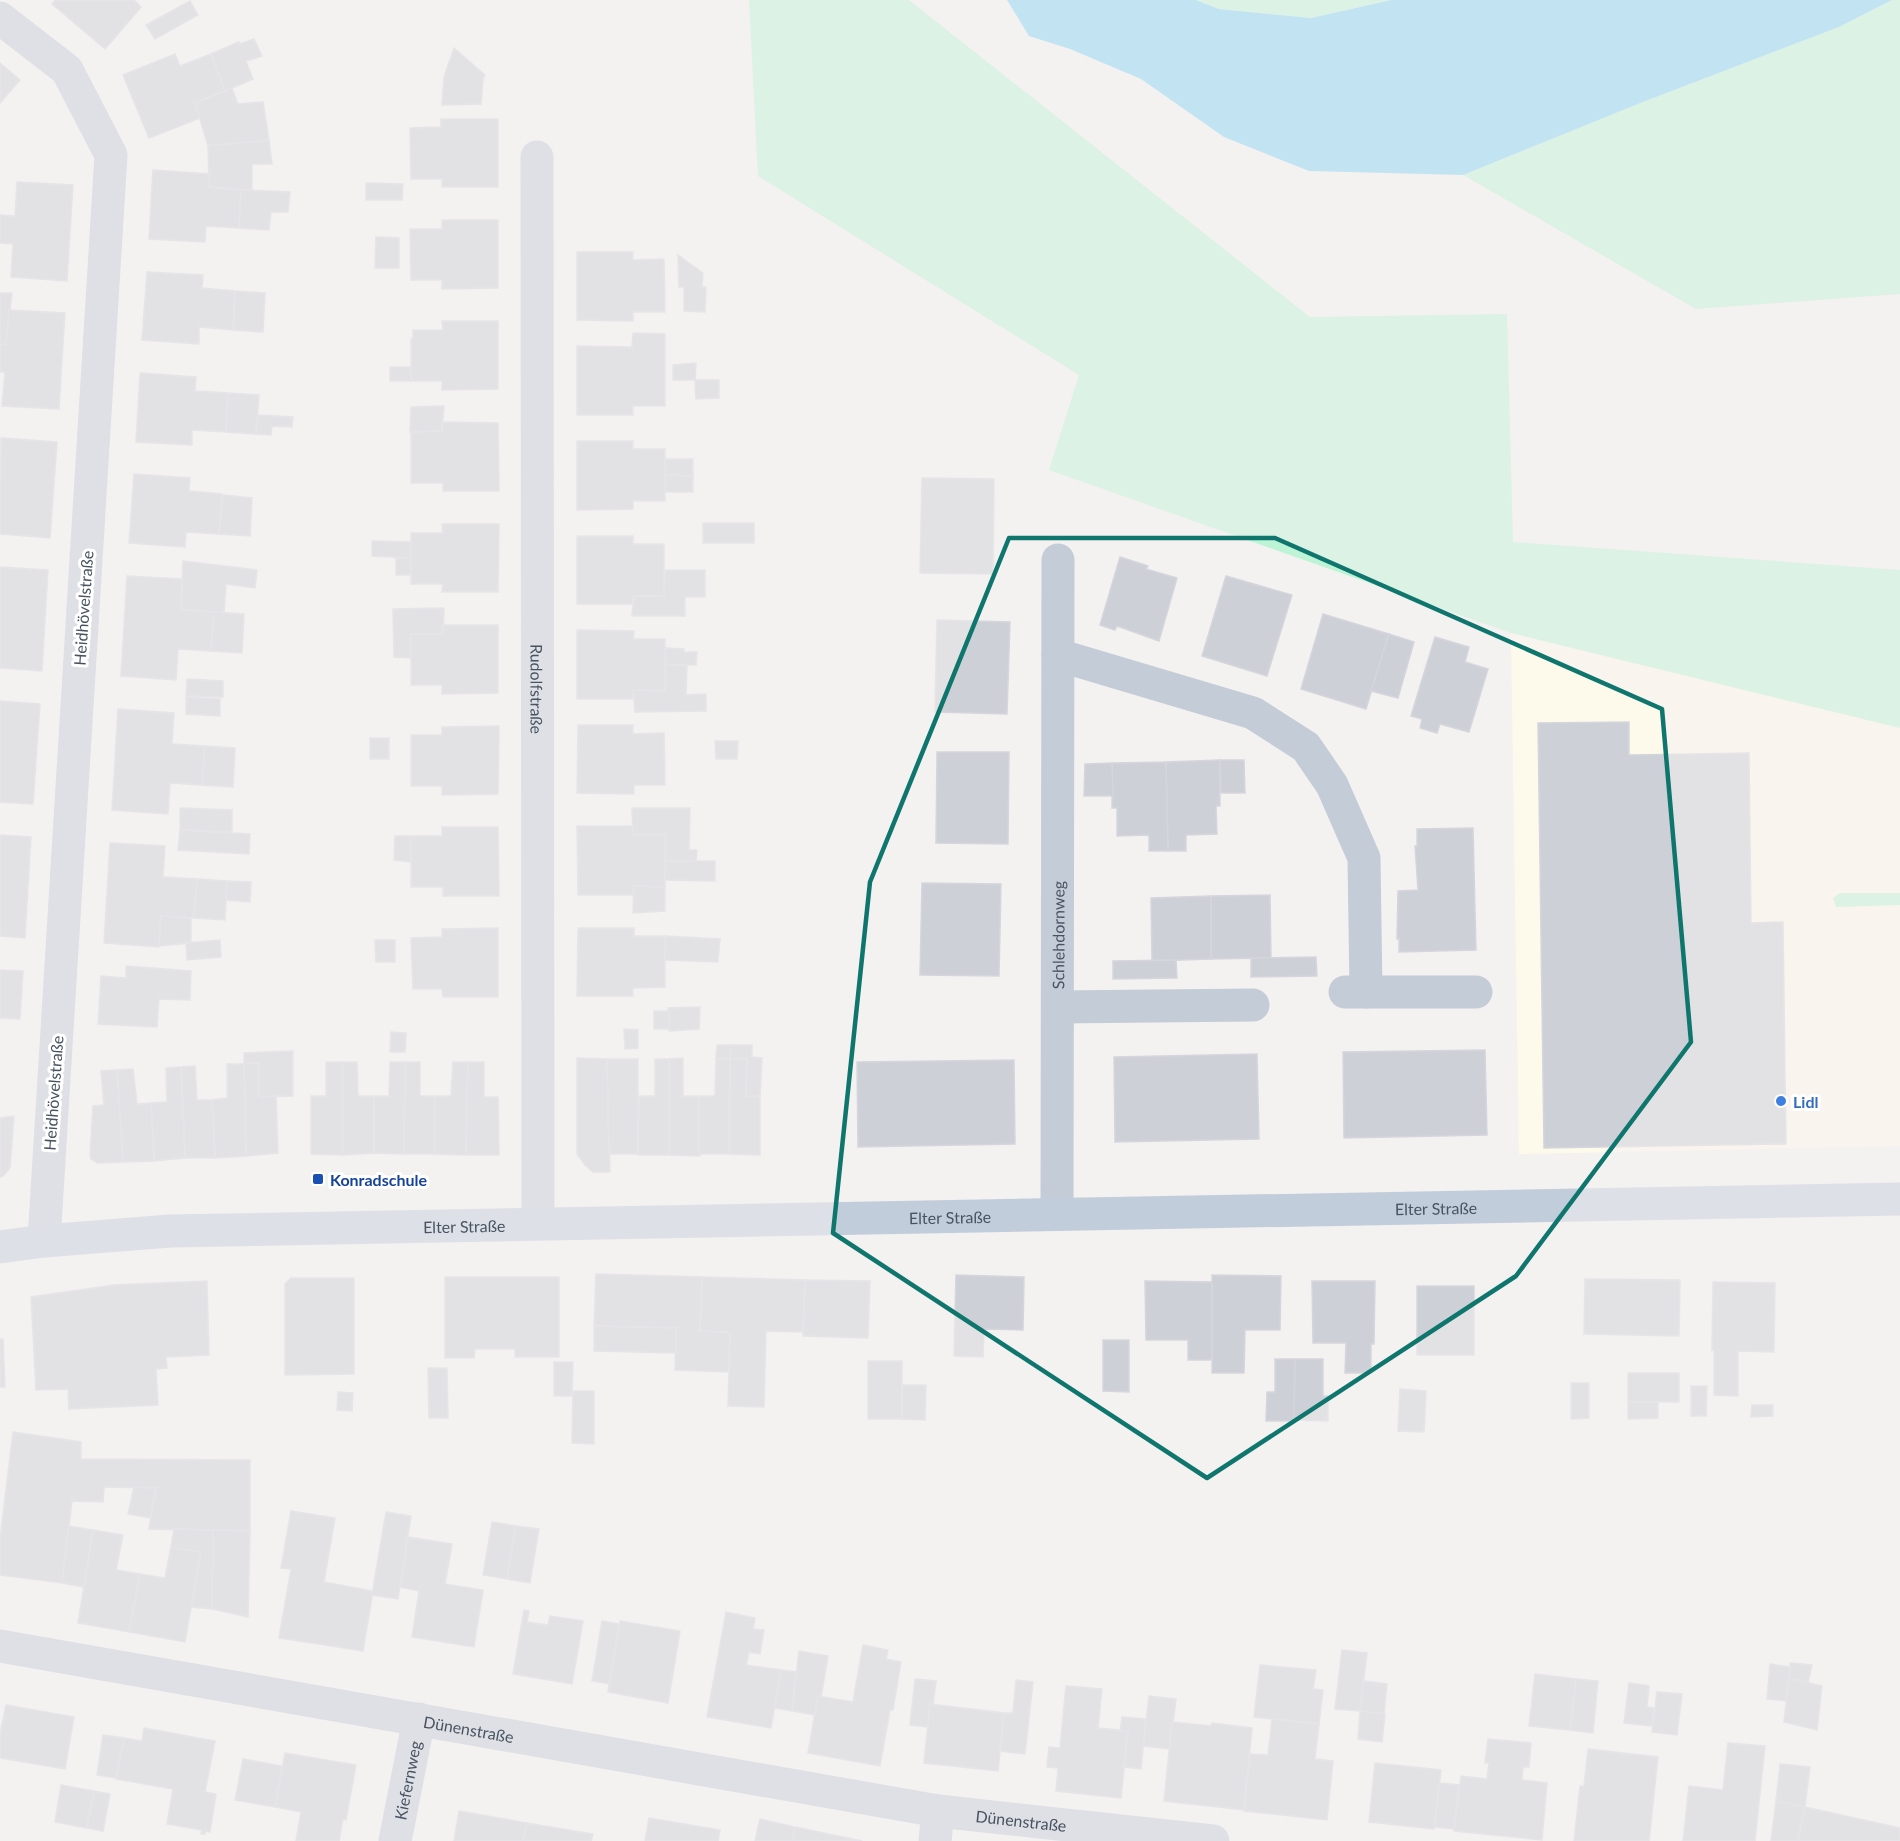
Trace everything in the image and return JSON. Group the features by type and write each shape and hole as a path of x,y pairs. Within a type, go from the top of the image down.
{"main road":[{"name":"Elter Straße","path":"0,1247 44,1241 170,1231 1900,1199"}],"street":[{"name":"Heidhövelstraße","path":"0,18 67,70 111,155 44,1241"},
{"name":"Rudolfstraße","path":"537,157 538,1223"},
{"name":"Schlehdornweg","path":"1058,560 1058,1214"},
{"path":"1058,655 1253,713 1306,747 1332,785 1364,858 1356,992 1476,992"},
{"path":"1058,1007 1253,1005"},
{"name":"Dünenstraße","path":"0,1646 419,1719 936,1826 1213,1841"},
{"name":"Kiefernweg","path":"395,1841 419,1719"}],"highlighted area":[{"path":"1009,538 1275,538 1662,709 1691,1042 1516,1276 1207,1478 833,1233 870,882"}],"shaded area":[{"path":"1511,633 1900,728 1900,1146 1519,1154"}],"green space":[{"path":"749,0 909,0 1310,317 1507,314 1513,542 1900,570 1900,728 1511,633 1049,470 1079,375 758,176"},
{"path":"1196,0 1390,0 1311,18 1219,9"},
{"path":"1892,0 1900,0 1900,294 1696,309 1463,175 1643,102 1839,27"},
{"path":"1840,893 1900,893 1900,905 1836,907 1833,898"}],"water":[{"path":"1007,0 1196,0 1219,9 1311,18 1391,0 1892,0 1839,27 1643,102 1463,175 1309,171 1224,137 1141,79 1070,49 1029,36"}],"building":[{"path":"55,0 134,0 141,7 105,49 52,4"},
{"path":"190,1 198,15 155,39 146,25"},
{"path":"254,39 262,56 246,61 253,79 225,91 211,54 239,42 239,44"},
{"path":"454,48 485,75 481,104 442,105 444,77"},
{"path":"175,54 180,66 211,54 225,91 195,103 200,118 149,138 123,75"},
{"path":"0,63 20,80 0,103"},
{"path":"232,88 238,104 263,102 269,140 208,146 195,103"},
{"path":"441,119 498,119 498,187 442,187 442,179 411,179 410,128 441,127"},
{"path":"269,140 272,164 252,164 252,190 209,187 208,146"},
{"path":"153,170 210,174 209,187 241,190 239,228 206,226 205,242 149,239"},
{"path":"17,182 73,185 67,281 11,277 13,244 0,243 0,215 15,216"},
{"path":"366,183 403,184 402,200 366,200"},
{"path":"241,190 290,192 288,212 271,212 269,230 239,228"},
{"path":"442,220 498,220 498,288 442,289 442,280 411,280 410,229 442,229"},
{"path":"376,237 399,238 399,268 375,268"},
{"path":"577,252 633,252 633,260 664,259 665,312 633,312 633,321 577,320"},
{"path":"678,255 703,273 702,287 706,287 705,312 684,311 684,287 679,287"},
{"path":"147,272 203,275 202,288 235,291 233,330 199,327 199,344 142,340"},
{"path":"235,291 265,293 263,332 233,330"},
{"path":"0,293 12,293 6,344 0,344"},
{"path":"9,310 65,313 59,409 2,406 5,372 0,372 0,344 6,344"},
{"path":"442,321 498,321 498,389 442,390 442,381 411,381 413,330 443,330"},
{"path":"633,333 665,334 665,406 633,406 633,415 577,415 577,346 632,347"},
{"path":"696,363 695,380 673,380 673,365"},
{"path":"390,367 411,367 411,381 390,381"},
{"path":"140,373 196,377 195,391 228,393 226,432 192,430 192,445 136,442"},
{"path":"695,380 719,380 719,398 696,399"},
{"path":"228,393 259,395 256,434 226,432"},
{"path":"444,406 442,431 410,432 411,407"},
{"path":"258,415 293,417 292,427 272,426 271,435 256,434"},
{"path":"442,422 498,423 499,491 443,491 443,483 411,483 411,432 442,431"},
{"path":"1,438 57,442 50,538 0,534"},
{"path":"577,441 633,441 633,449 665,449 665,501 633,501 633,509 577,510"},
{"path":"665,459 693,459 693,476 665,475"},
{"path":"134,474 190,478 189,491 222,494 219,534 186,532 185,547 129,543"},
{"path":"665,475 693,476 693,492 665,492"},
{"path":"922,478 994,479 993,574 920,573"},
{"path":"223,495 252,498 250,536 219,534"},
{"path":"703,523 754,523 754,543 703,543"},
{"path":"442,524 499,524 498,592 442,592 443,584 411,584 411,533 443,533"},
{"path":"577,536 633,536 633,544 664,544 664,596 634,596 632,604 577,604"},
{"path":"372,541 411,542 411,558 372,556"},
{"path":"1120,557 1148,566 1146,569 1177,578 1159,641 1117,626 1115,630 1100,625"},
{"path":"396,558 411,558 411,575 396,575"},
{"path":"183,561 257,570 255,588 226,584 224,613 181,610"},
{"path":"0,567 48,570 42,671 0,668"},
{"path":"665,570 705,570 705,597 685,597 685,616 632,616 634,596 664,596"},
{"path":"127,576 182,579 181,610 214,612 211,651 178,649 176,680 121,676"},
{"path":"1226,576 1292,595 1267,676 1202,656"},
{"path":"444,608 443,634 411,634 411,658 394,657 393,609"},
{"path":"214,612 244,614 242,653 211,651"},
{"path":"1323,614 1389,634 1366,709 1301,689"},
{"path":"937,620 1010,622 1007,714 935,712"},
{"path":"443,625 498,625 498,693 442,694 442,685 411,685 411,634 443,634"},
{"path":"577,630 634,631 633,639 665,639 665,691 633,690 633,699 577,699"},
{"path":"1389,634 1414,642 1398,698 1371,691"},
{"path":"1435,637 1469,647 1465,662 1488,669 1469,732 1440,724 1437,733 1420,728 1422,719 1411,716"},
{"path":"665,648 697,652 696,665 665,665"},
{"path":"665,665 687,665 686,695 706,694 706,711 635,712 633,690 665,691"},
{"path":"187,679 223,681 223,697 186,696"},
{"path":"186,697 220,699 220,716 186,714"},
{"path":"0,701 40,704 33,804 0,802"},
{"path":"118,709 174,713 172,744 205,746 202,785 170,783 168,814 112,810"},
{"path":"1629,722 1629,755 1749,753 1751,923 1783,922 1786,1144 1544,1148 1538,723"},
{"path":"578,725 633,725 633,734 664,733 665,785 634,785 634,794 577,793"},
{"path":"499,726 498,794 442,795 442,786 411,786 411,735 442,735 442,727"},
{"path":"370,738 389,738 389,759 370,759"},
{"path":"715,741 738,741 737,759 716,759"},
{"path":"205,746 235,748 233,787 202,785"},
{"path":"937,752 1009,752 1008,844 936,843"},
{"path":"1220,760 1220,806 1216,806 1217,834 1186,835 1186,851 1168,851 1166,762"},
{"path":"1220,760 1244,760 1245,793 1221,793"},
{"path":"1166,762 1168,851 1149,851 1149,835 1117,836 1117,808 1112,808 1112,763"},
{"path":"1112,763 1113,796 1084,796 1085,764"},
{"path":"180,808 232,810 232,832 180,830"},
{"path":"632,808 690,808 689,850 697,850 696,861 665,861 665,835 633,835"},
{"path":"577,826 632,826 633,835 665,835 665,887 634,886 633,895 578,895"},
{"path":"442,827 498,827 499,896 443,896 443,887 411,887 411,836 442,836"},
{"path":"1473,828 1476,950 1399,952 1398,891 1418,890 1415,846 1417,846 1417,829"},
{"path":"180,830 250,834 249,854 178,850"},
{"path":"0,835 31,837 25,938 0,936"},
{"path":"395,836 411,836 411,862 394,860"},
{"path":"110,843 165,846 163,877 197,879 194,918 161,916 159,947 104,943"},
{"path":"665,861 715,861 715,881 665,880"},
{"path":"197,879 227,881 225,920 194,918"},
{"path":"227,881 251,882 250,902 226,900"},
{"path":"922,883 1001,884 999,976 920,975"},
{"path":"634,886 665,887 665,911 633,913"},
{"path":"1270,895 1271,958 1211,959 1211,896"},
{"path":"1211,896 1211,959 1152,961 1151,898"},
{"path":"161,916 191,918 191,943 159,946"},
{"path":"498,928 498,997 443,997 442,989 413,989 411,938 442,937 442,929"},
{"path":"578,928 634,928 634,936 665,936 665,987 633,988 633,996 577,996"},
{"path":"665,936 720,939 718,962 665,960"},
{"path":"220,940 221,957 187,960 186,943"},
{"path":"375,940 395,940 395,962 376,962"},
{"path":"1316,957 1317,976 1251,977 1251,958"},
{"path":"1176,960 1177,978 1113,979 1113,961"},
{"path":"126,966 191,971 190,1000 159,999 157,1027 98,1024 101,976 126,978"},
{"path":"0,970 23,971 20,1019 0,1018"},
{"path":"700,1007 699,1029 669,1031 668,1008"},
{"path":"654,1011 669,1011 668,1029 654,1029"},
{"path":"624,1029 638,1030 638,1048 625,1049"},
{"path":"391,1032 406,1033 405,1052 390,1052"},
{"path":"717,1045 731,1045 730,1059 716,1059"},
{"path":"731,1045 752,1045 752,1057 762,1058 760,1096 746,1096 747,1059 730,1059"},
{"path":"1485,1050 1487,1135 1344,1138 1343,1052"},
{"path":"293,1051 293,1096 259,1097 259,1063 244,1063 244,1053"},
{"path":"1257,1054 1259,1139 1115,1142 1114,1057"},
{"path":"577,1058 607,1059 610,1172 593,1172 577,1154"},
{"path":"683,1058 683,1096 699,1096 700,1156 669,1155 669,1059"},
{"path":"607,1059 638,1059 638,1154 609,1154"},
{"path":"655,1059 669,1059 669,1155 638,1155 639,1096 655,1096"},
{"path":"716,1059 730,1059 729,1154 699,1154 699,1096 715,1096"},
{"path":"730,1059 747,1059 746,1096 760,1096 760,1155 729,1154"},
{"path":"1014,1060 1015,1144 858,1147 857,1062"},
{"path":"326,1062 343,1062 343,1155 311,1154 311,1096 326,1096"},
{"path":"343,1062 357,1062 358,1096 374,1096 374,1153 343,1155"},
{"path":"390,1062 405,1062 404,1154 374,1153 374,1096 389,1096"},
{"path":"405,1062 420,1062 420,1096 435,1096 435,1154 404,1154"},
{"path":"453,1062 468,1062 466,1155 435,1154 435,1096 451,1096"},
{"path":"468,1062 484,1062 484,1097 498,1097 499,1155 466,1155"},
{"path":"244,1063 259,1063 259,1097 276,1096 278,1153 246,1156"},
{"path":"227,1064 244,1064 246,1156 215,1158 212,1100 227,1098"},
{"path":"195,1066 197,1100 212,1100 215,1158 185,1158 181,1067"},
{"path":"181,1067 185,1158 154,1161 151,1103 167,1102 166,1068"},
{"path":"133,1069 137,1104 151,1103 154,1161 123,1162 117,1070"},
{"path":"117,1070 123,1162 97,1163 91,1159 90,1155 93,1106 104,1105 101,1071"},
{"path":"14,1116 10,1168 0,1177 0,1118"},
{"path":"596,1274 702,1277 700,1331 730,1332 730,1372 675,1370 676,1328 594,1326"},
{"path":"956,1275 1024,1277 1023,1330 984,1329 983,1357 954,1356"},
{"path":"1212,1275 1281,1276 1280,1330 1245,1330 1244,1373 1212,1373"},
{"path":"445,1277 559,1277 559,1357 515,1357 515,1349 475,1349 474,1358 445,1358"},
{"path":"702,1277 805,1280 803,1332 766,1331 764,1407 728,1406 730,1332 700,1331"},
{"path":"291,1278 354,1278 354,1374 285,1375 285,1284"},
{"path":"1585,1279 1680,1280 1679,1336 1584,1334"},
{"path":"805,1280 870,1281 868,1338 803,1336"},
{"path":"207,1281 209,1355 166,1357 167,1368 156,1369 158,1405 69,1409 68,1389 36,1390 31,1297 114,1285"},
{"path":"1145,1281 1212,1282 1212,1360 1188,1360 1188,1340 1146,1340"},
{"path":"1312,1281 1375,1281 1371,1373 1345,1373 1346,1343 1313,1343"},
{"path":"1713,1282 1775,1283 1774,1352 1738,1351 1738,1396 1714,1395"},
{"path":"1417,1286 1474,1286 1474,1355 1417,1355"},
{"path":"594,1326 676,1328 676,1353 594,1351"},
{"path":"0,1339 3,1339 5,1387 0,1387"},
{"path":"1103,1340 1129,1340 1129,1392 1103,1391"},
{"path":"1275,1359 1295,1359 1295,1421 1266,1421 1267,1392 1275,1392"},
{"path":"1295,1359 1323,1359 1323,1396 1328,1396 1328,1421 1294,1420"},
{"path":"868,1361 902,1361 902,1419 868,1419"},
{"path":"554,1362 573,1362 572,1396 554,1396"},
{"path":"428,1368 447,1368 448,1418 429,1418"},
{"path":"1628,1373 1679,1373 1679,1402 1628,1402"},
{"path":"1571,1383 1589,1383 1589,1418 1571,1419"},
{"path":"902,1385 926,1385 925,1420 902,1419"},
{"path":"1691,1386 1707,1386 1706,1416 1691,1416"},
{"path":"1400,1389 1426,1391 1424,1432 1398,1431"},
{"path":"573,1391 594,1391 594,1444 572,1443"},
{"path":"338,1392 353,1393 352,1411 337,1410"},
{"path":"1628,1402 1658,1402 1658,1418 1628,1419"},
{"path":"1752,1405 1773,1405 1773,1416 1751,1417"},
{"path":"13,1432 81,1442 81,1459 250,1460 250,1531 149,1529 156,1488 104,1487 103,1502 72,1501 62,1583 0,1575 0,1539"},
{"path":"134,1487 156,1488 150,1518 128,1514"},
{"path":"291,1511 335,1518 324,1582 373,1591 363,1651 279,1638 291,1569 281,1568"},
{"path":"386,1512 411,1516 398,1599 372,1595"},
{"path":"492,1522 516,1526 507,1579 483,1575"},
{"path":"69,1526 93,1530 84,1587 62,1583"},
{"path":"516,1526 539,1529 530,1583 507,1579"},
{"path":"174,1529 213,1530 212,1609 191,1607 201,1552 171,1547"},
{"path":"93,1530 123,1535 116,1570 140,1574 129,1632 78,1623"},
{"path":"213,1530 250,1531 248,1617 212,1609"},
{"path":"408,1537 452,1544 445,1584 483,1590 474,1647 412,1637 419,1591 400,1587"},
{"path":"171,1547 201,1552 185,1642 129,1632 140,1574 165,1578"},
{"path":"524,1610 529,1611 527,1622 548,1625 550,1616 583,1621 572,1684 513,1674"},
{"path":"726,1612 755,1618 753,1629 764,1630 760,1654 749,1652 746,1665 781,1670 771,1728 707,1717"},
{"path":"602,1621 619,1624 609,1684 592,1681"},
{"path":"620,1621 680,1631 668,1703 608,1692"},
{"path":"863,1645 888,1650 886,1659 901,1662 880,1766 808,1753 818,1696 853,1702"},
{"path":"1342,1650 1367,1653 1360,1711 1335,1709"},
{"path":"799,1651 828,1656 821,1697 818,1696 814,1715 792,1711"},
{"path":"1790,1663 1812,1665 1808,1683 1789,1678"},
{"path":"1770,1664 1790,1667 1787,1701 1767,1699"},
{"path":"1260,1665 1316,1670 1313,1689 1323,1690 1319,1724 1254,1717"},
{"path":"781,1670 796,1672 792,1711 774,1708"},
{"path":"1535,1674 1576,1679 1570,1730 1529,1726"},
{"path":"1789,1678 1822,1686 1817,1730 1784,1722"},
{"path":"915,1679 936,1681 933,1705 930,1704 928,1727 910,1725"},
{"path":"1576,1679 1598,1681 1593,1733 1570,1730"},
{"path":"1016,1680 1033,1682 1025,1754 1000,1751 1004,1713 1013,1713"},
{"path":"1364,1681 1387,1684 1384,1714 1360,1711"},
{"path":"1629,1683 1649,1686 1647,1707 1654,1708 1652,1726 1624,1723"},
{"path":"1066,1686 1102,1689 1098,1728 1128,1731 1121,1798 1056,1791 1058,1768 1047,1767 1049,1747 1060,1748"},
{"path":"1657,1692 1682,1694 1677,1735 1652,1732"},
{"path":"1149,1696 1176,1699 1170,1749 1143,1746"},
{"path":"930,1704 1004,1713 998,1771 924,1763"},
{"path":"6,1705 74,1717 65,1769 0,1758 0,1734"},
{"path":"1360,1711 1385,1714 1382,1742 1358,1739"},
{"path":"1122,1717 1146,1719 1141,1769 1124,1767 1128,1731 1120,1731"},
{"path":"1272,1719 1319,1724 1315,1759 1333,1761 1327,1820 1244,1811 1250,1754 1268,1755"},
{"path":"1172,1722 1211,1726 1212,1723 1252,1728 1244,1810 1164,1801"},
{"path":"144,1728 215,1741 205,1792 216,1794 210,1832 206,1831 205,1834 201,1834 202,1830 167,1824 173,1789 116,1779 124,1738 142,1741"},
{"path":"103,1735 124,1738 116,1778 97,1775"},
{"path":"1488,1739 1531,1743 1529,1767 1523,1767 1522,1780 1547,1783 1542,1840 1454,1831 1461,1776 1487,1779 1489,1763 1485,1763"},
{"path":"1728,1743 1765,1746 1755,1841 1683,1841 1689,1786 1723,1790"},
{"path":"1588,1749 1658,1757 1649,1841 1574,1841 1580,1786 1584,1786"},
{"path":"285,1753 356,1765 346,1820 343,1819 339,1841 296,1841 301,1812 275,1807"},
{"path":"243,1759 282,1766 275,1807 235,1800"},
{"path":"1375,1763 1441,1770 1434,1829 1369,1822"},
{"path":"1780,1764 1810,1767 1805,1807 1776,1801"},
{"path":"1439,1783 1459,1785 1454,1829 1435,1827"},
{"path":"61,1785 94,1791 87,1828 55,1822"},
{"path":"94,1791 110,1794 103,1831 87,1828"},
{"path":"1776,1801 1805,1807 1798,1841 1771,1841"},
{"path":"1805,1807 1900,1828 1900,1841 1798,1841"},
{"path":"459,1811 527,1823 523,1841 454,1841"},
{"path":"649,1818 720,1830 718,1841 645,1841"},
{"path":"760,1819 795,1827 792,1841 755,1841"},
{"path":"527,1823 593,1834 591,1841 523,1841"},
{"path":"795,1827 862,1841 792,1841"}],"place":[{"name":"Lidl","path":"1781,1101"},
{"name":"Konradschule","path":"318,1179"}]}
